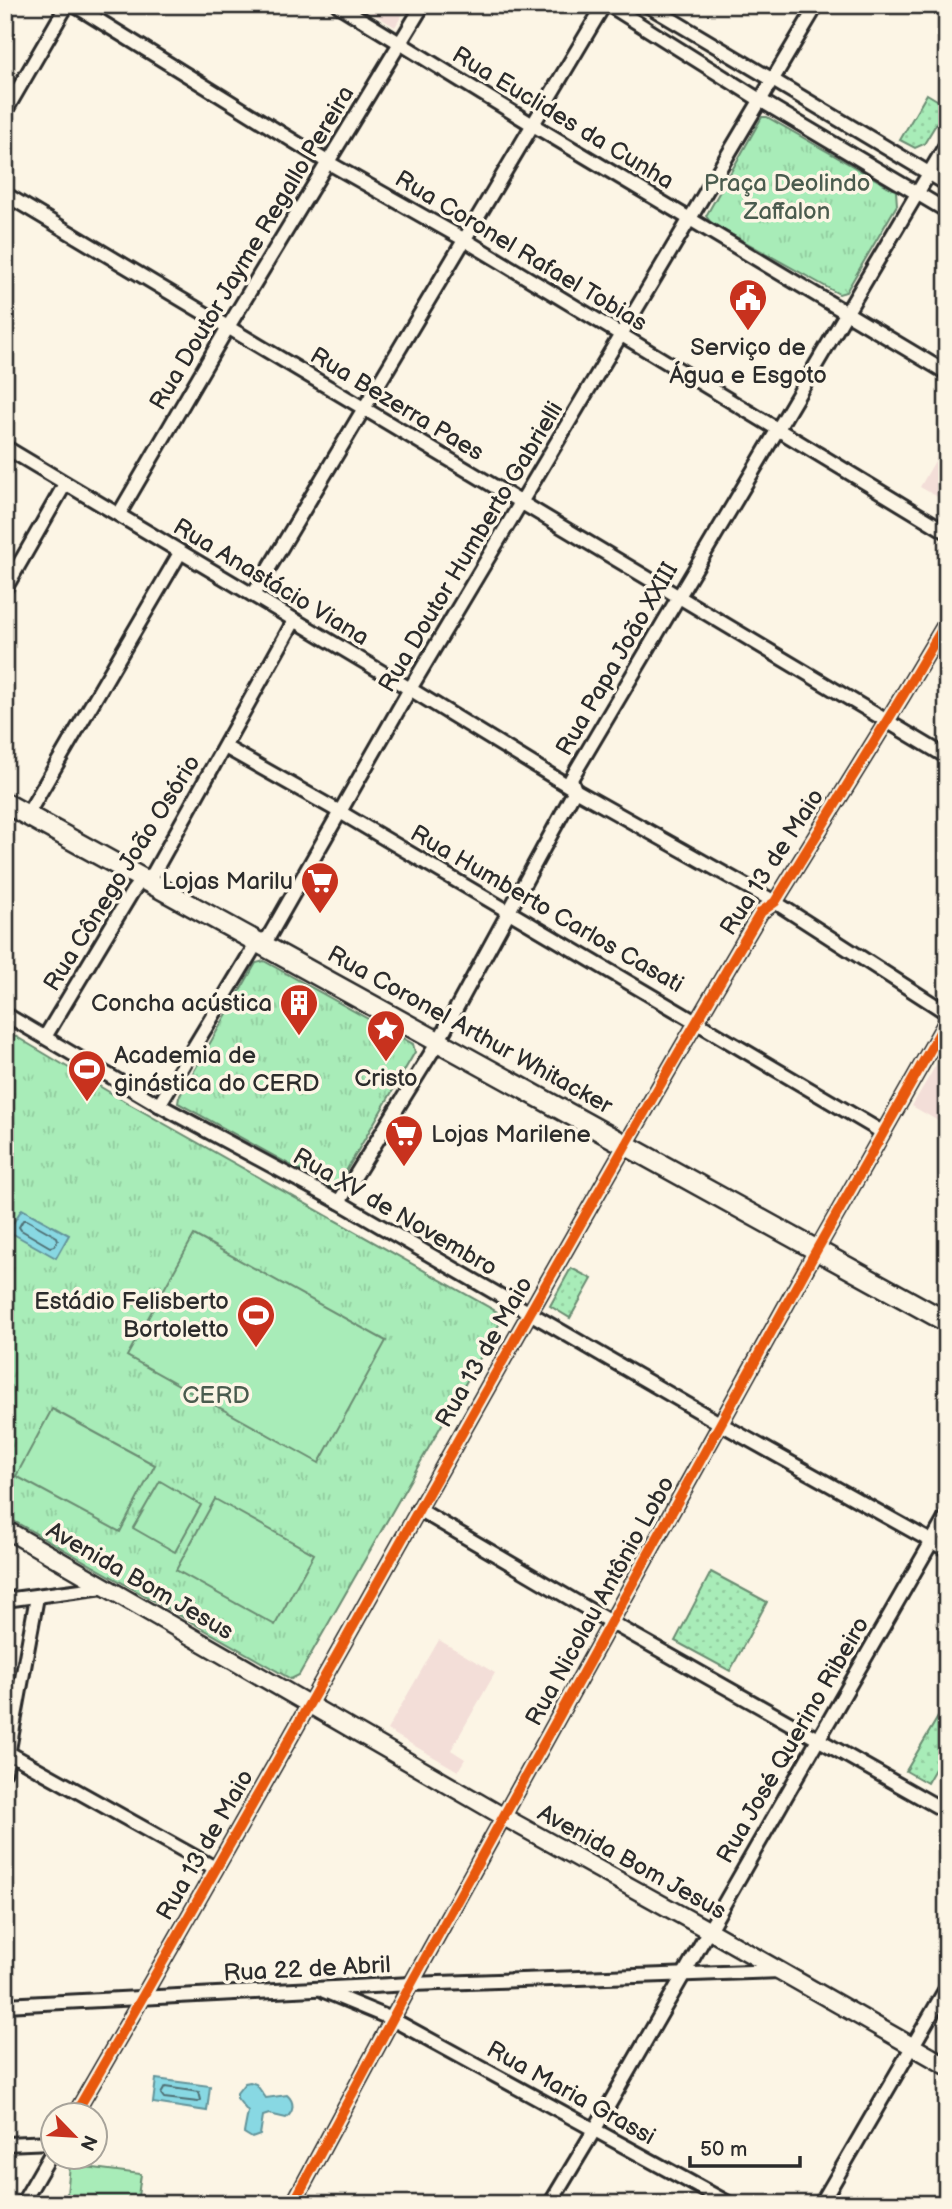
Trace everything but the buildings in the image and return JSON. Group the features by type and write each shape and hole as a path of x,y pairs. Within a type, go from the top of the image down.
{"main road":[{"name":"Rua Coronel Arthur Whitacker","path":"5,803 947,1322"}],"street":[{"path":"5,112 67,5"},
{"name":"Rua Coronel Rafael Tobias","path":"74,5 329,163 465,240 947,532"},
{"name":"Rua Euclides da Cunha","path":"338,5 947,373"},
{"name":"Rua Doutor Jayme Regallo Pereira","path":"119,514 228,327 423,5"},
{"path":"253,595 606,5 947,211"},
{"path":"647,5 947,184"},
{"name":"Rua Doutor Humberto Gabrielli","path":"159,1105 258,941 268,938 410,688 817,5"},
{"name":"Rua Papa João XXIII","path":"339,1202 438,1042 510,911 575,790 571,779 947,143"},
{"name":"Rua Bezerra Paes","path":"5,194 947,757"},
{"name":"Rua Anastácio Viana","path":"5,447 410,688 575,790 775,902 947,1013"},
{"path":"5,589 65,484"},
{"path":"27,816 180,553"},
{"name":"Rua Cônego João Osório","path":"45,1037 132,892 142,879 153,874 294,621"},
{"name":"Rua 13 de Maio","path":"84,2100 531,1314 624,1144 761,912 775,902 947,621"},
{"name":"Rua Humberto Carlos Casati","path":"225,747 510,911 882,1132"},
{"name":"Rua XV de Novembro","path":"5,1014 159,1105 339,1202 721,1424 947,1550"},
{"name":"Rua Nicolau Antônio Lobo","path":"293,2204 503,1817 882,1132 947,1020"},
{"path":"418,1510 947,1812"},
{"name":"Rua José Querino Ribeiro","path":"550,2204 947,1515"},
{"name":"Avenida Bom Jesus","path":"5,1529 503,1817 947,2066"},
{"path":"5,1600 104,1587"},
{"path":"5,1771 37,1597"},
{"path":"7,1753 215,1868"},
{"name":"Rua 22 de Abril","path":"5,2004 411,1984 779,1971"},
{"path":"821,2204 947,1987"},
{"name":"Rua Maria Grassi","path":"319,1989 392,2020 730,2204"},
{"path":"5,2144 38,2143"},
{"path":"22,2204 42,2170"}],"shaded area":[{"path":"359,5 408,5 395,27"},
{"path":"947,440 947,502 920,487"},
{"path":"947,1046 947,1126 912,1106"},
{"path":"439,1640 495,1673 451,1750 465,1759 458,1771 387,1730"}],"green space":[{"path":"927,94 947,106 924,144 915,148 900,140"},
{"name":"Praça Deolindo Zaffalon","path":"762,117 767,117 896,191 897,205 846,292 839,294 711,223 706,216"},
{"path":"264,961 413,1044 415,1052 338,1185 332,1188 178,1103 256,963"},
{"name":"CERD","path":"5,1030 131,1105 499,1313 501,1321 299,1675 291,1679 5,1516"},
{"name":"Estádio Felisberto Bortoletto","path":"194,1235 386,1341 319,1463 127,1356"},
{"path":"571,1268 592,1279 570,1318 550,1306"},
{"path":"52,1409 155,1465 120,1532 16,1476"},
{"path":"160,1481 201,1505 175,1552 133,1528"},
{"path":"215,1499 314,1554 275,1625 176,1570"},
{"path":"711,1572 767,1602 730,1671 675,1641"},
{"path":"947,1702 947,1748 927,1783 906,1771"},
{"path":"69,2170 108,2170 141,2174 137,2204 66,2204"}],"water":[{"path":"22,1209 69,1235 56,1258 8,1231"},
{"path":"156,2079 210,2086 207,2111 153,2103"},
{"path":"245,2083 256,2084 266,2098 287,2095 292,2107 286,2118 269,2114 263,2116 260,2135 252,2138 244,2133 248,2112 237,2098 237,2093"}],"cycle path":[{"path":"83,2100 761,912 775,902 947,621"},
{"path":"293,2204 411,1984 816,1251 947,1020"}],"place":[{"name":"Serviço de Água e Esgoto","path":"748,332"},
{"name":"Lojas Marilu","path":"320,915"},
{"name":"Concha acústica","path":"299,1037"},
{"name":"Cristo","path":"386,1063"},
{"name":"Academia de ginástica do CERD","path":"87,1103"},
{"name":"Lojas Marilene","path":"404,1168"},
{"name":"Estádio Felisberto Bortoletto","path":"256,1349"}]}
